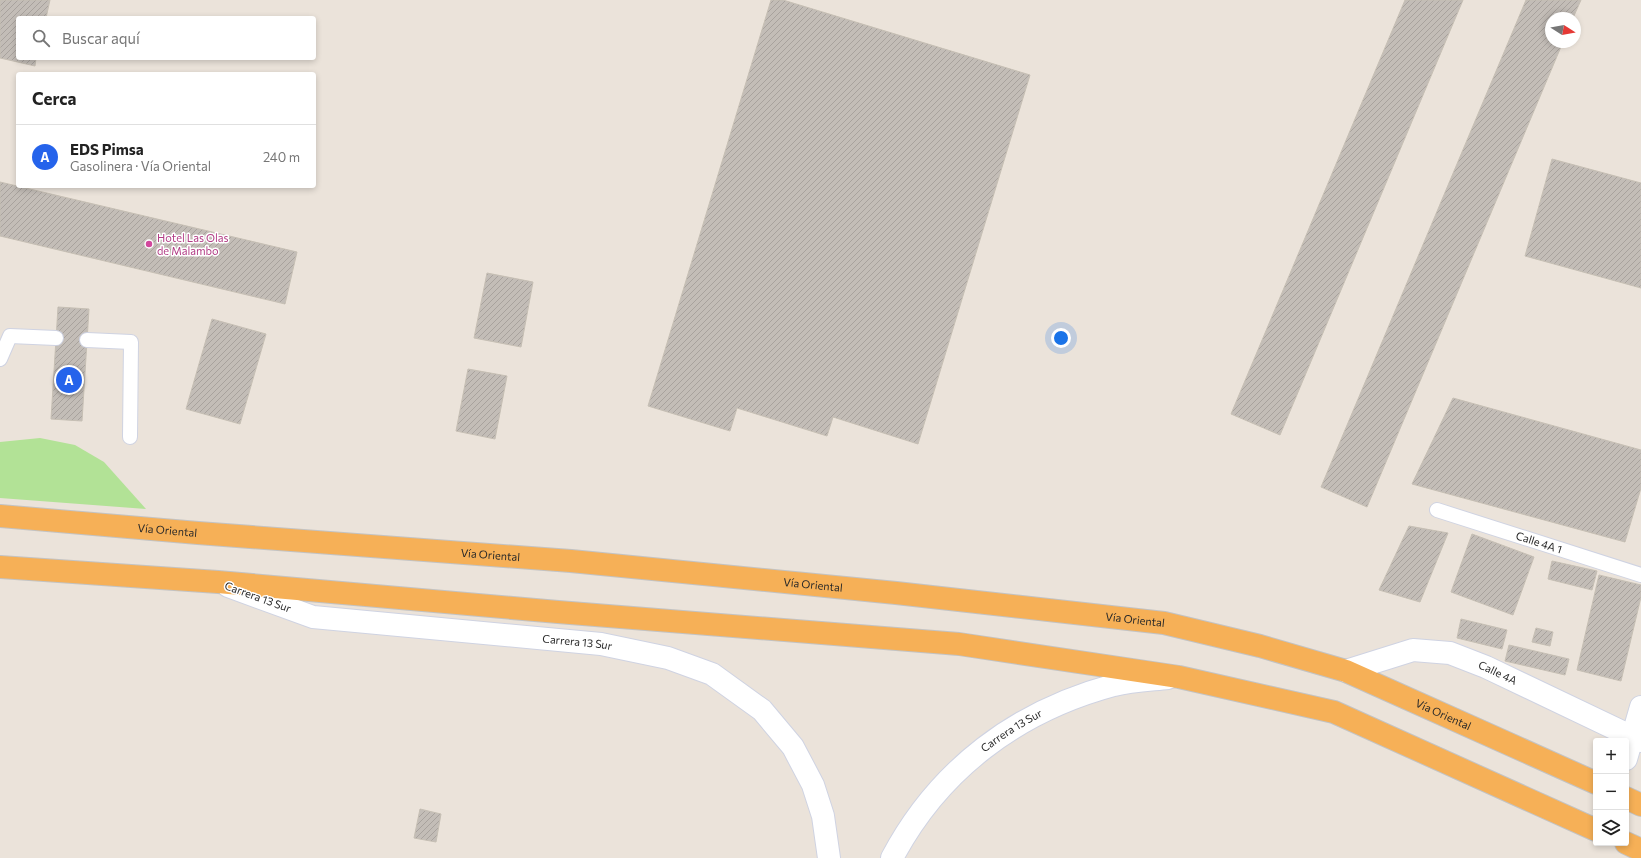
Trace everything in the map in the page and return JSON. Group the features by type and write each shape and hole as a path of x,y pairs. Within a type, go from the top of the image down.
{"highway":[{"name":"Vía Oriental","path":"0,516 198,533 571,561 1113,616 1164,623 1260,646 1346,671 1593,782"},
{"path":"0,567 218,582 558,612 959,644 1178,677 1334,712 1593,829"},
{"path":"1629,799 1641,805"},
{"path":"1629,844 1641,850"}],"street":[{"name":"Carrera 13 Sur","path":"218,582 313,617 601,644 668,658 712,674 762,710 793,747 813,785 823,816 828,858"},
{"name":"Calle 4A","path":"1346,671 1413,650 1450,653 1486,667 1637,739"},
{"name":"Carrera 13 Sur","path":"892,858 907,829 948,779 997,737 1053,705 1115,685 1178,677"},
{"path":"1629,754 1637,739 1641,707"}],"lane":[{"path":"0,359 5,335 56,338"},
{"path":"87,340 131,342 130,437"},
{"name":"Calle 4A 1","path":"1436,510 1641,575"}],"green space":[{"path":"40,438 75,445 104,462 146,509 0,498 0,442"}],"building":[{"path":"0,0 50,0 46,16 16,16 16,60 36,60 35,66 0,58"},
{"path":"771,0 783,0 1030,75 918,444 833,417 827,436 737,408 730,431 648,406"},
{"path":"1405,0 1463,0 1280,435 1231,414"},
{"path":"1526,0 1581,0 1576,12 1545,12 1545,48 1560,48 1367,507 1321,487"},
{"path":"1552,159 1641,183 1641,288 1525,256"},
{"name":"Hotel Las Olas de Malambo","path":"0,182 16,186 16,188 25,188 297,252 285,304 0,236"},
{"path":"487,273 533,282 521,347 474,338"},
{"path":"58,307 89,309 82,421 51,419"},
{"path":"212,319 266,334 240,424 186,409"},
{"path":"468,369 507,376 495,439 456,431"},
{"path":"1453,398 1641,450 1641,488 1625,542 1412,484"},
{"path":"1409,526 1448,533 1420,602 1379,590"},
{"path":"1472,534 1534,557 1513,615 1451,592"},
{"path":"1552,561 1597,571 1592,590 1548,579"},
{"path":"1599,575 1641,585 1641,597 1621,681 1577,670"},
{"path":"1461,619 1507,630 1502,649 1457,638"},
{"path":"1536,628 1553,632 1550,646 1532,642"},
{"path":"1509,645 1569,659 1565,675 1505,661"},
{"path":"420,809 441,814 436,842 414,838"}],"place":[{"name":"Hotel Las Olas de Malambo","path":"149,244"},
{"name":"EDS Pimsa","path":"69,380"}]}
